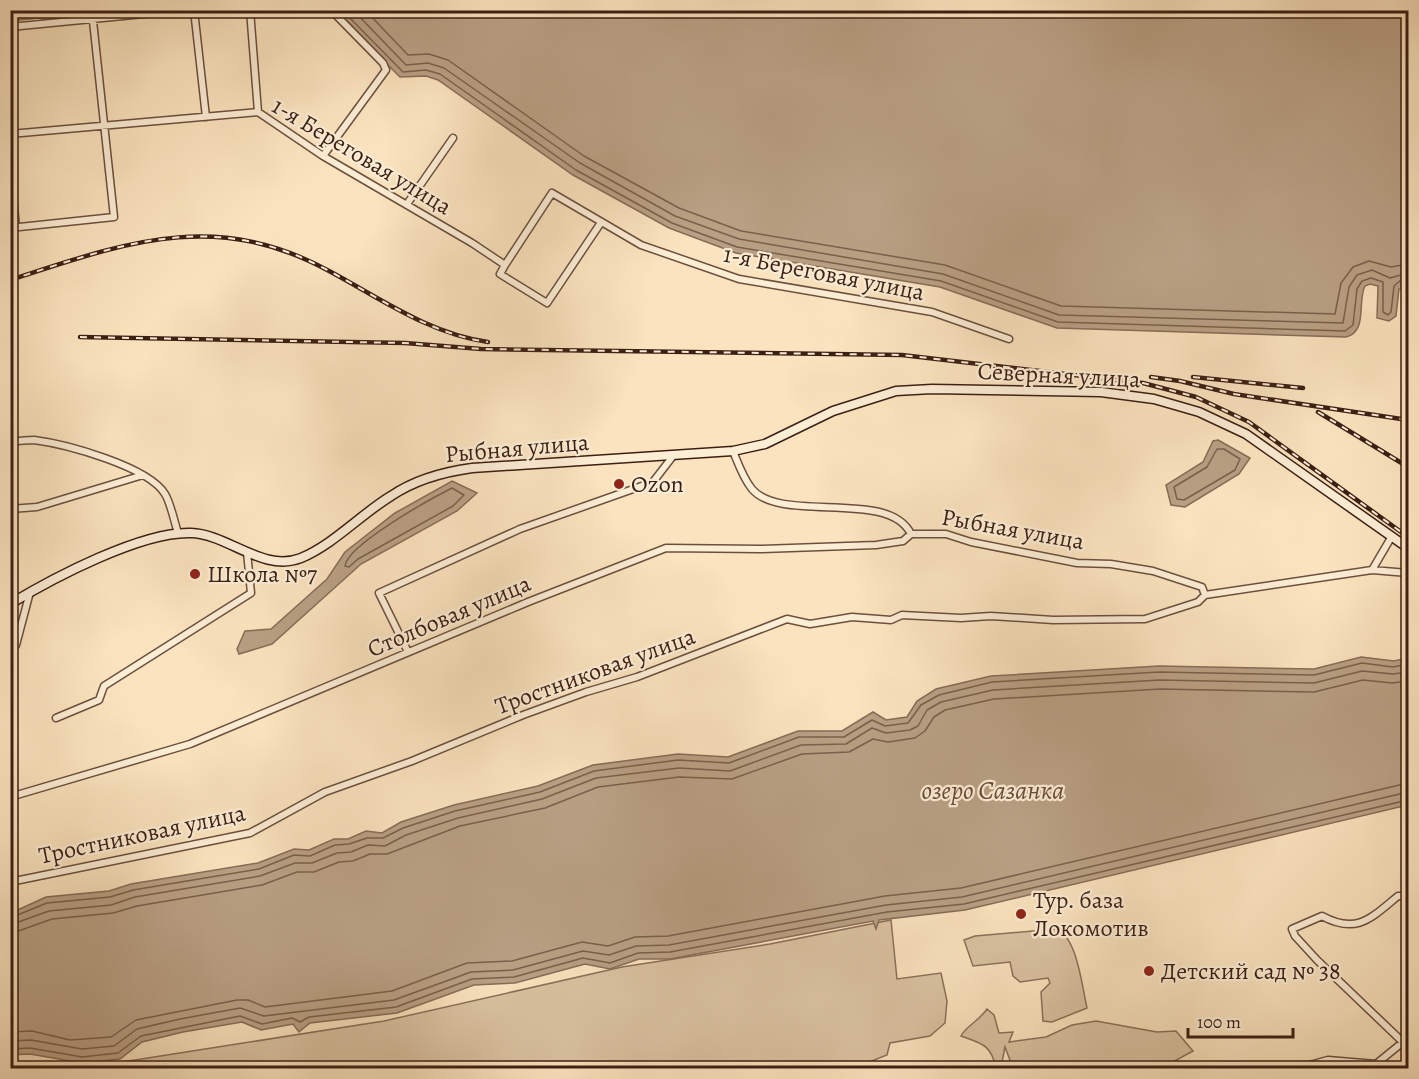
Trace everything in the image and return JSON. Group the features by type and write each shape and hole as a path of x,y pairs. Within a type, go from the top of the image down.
{"street":[{"path":"10,27 93,21 185,10"},
{"path":"194,10 206,117"},
{"path":"250,10 258,112"},
{"path":"323,156 386,70 383,63 331,10"},
{"path":"10,163 13,228 114,217 93,21"},
{"name":"1-я Береговая улица","path":"10,134 258,112 323,156 407,204 505,265"},
{"path":"407,204 453,138"},
{"name":"1-я Береговая улица","path":"600,224 547,303 500,274 552,193 600,224 661,254 739,279 932,312 1009,339"},
{"name":"Северная улица","path":"733,451 765,444 833,411 896,391 932,389 1101,392 1154,399 1199,412 1246,434 1392,536"},
{"path":"10,442 31,440 57,445 124,465 144,474 165,493 178,533 142,543 61,574 10,604"},
{"name":"Рыбная улица","path":"178,533 210,536 273,560 298,559 328,542 390,496 442,472 472,468 733,451 752,489 765,499 806,507 830,506 876,512 904,525 911,534 946,534 971,542 1077,562 1111,564 1153,571 1202,587 1204,595"},
{"path":"408,652 379,593 520,529 653,482 673,456"},
{"path":"10,509 36,507 144,474"},
{"name":"Столбовая улица","path":"10,797 190,744 408,652 666,548 761,549 876,545 903,541 911,534"},
{"path":"1372,570 1392,536 1408,548"},
{"path":"56,718 99,700 104,686 251,593 247,552"},
{"path":"1204,595 1372,570 1408,573"},
{"path":"10,651 16,645 30,592"},
{"name":"Тростниковая улица","path":"10,882 250,833 325,792 412,762 523,715 585,692 637,677 787,619 810,624 852,617 891,620 902,615 961,618 991,615 1053,620 1145,619 1198,602 1204,595"},
{"path":"1408,896 1398,896 1372,917 1356,925 1339,924 1322,916 1292,929 1317,960 1406,1040 1408,1047"},
{"path":"1299,1068 1328,1060 1376,1067 1406,1040"}],"shaded area":[{"path":"891,920 897,979 941,973 947,1001 945,1023 930,1036 890,1043 887,1055 854,1068 84,1068 384,1021 622,967 770,944"},
{"path":"1055,929 1069,940 1077,963 1087,1008 1052,1022 1043,1021 1041,992 1050,983 1048,978 1020,982 1013,976 1010,962 973,966 964,940 975,936"},
{"path":"987,1009 994,1015 999,1033 1013,1032 1009,1042 1046,1037 1072,1025 1096,1021 1157,1032 1176,1031 1193,1051 1162,1068 1013,1068 1005,1047 1002,1062 996,1068 992,1054 985,1046 961,1036"}],"water":[{"path":"11,11 160,11 48,21 39,18 11,21"},
{"path":"334,11 1408,11 1408,286 1399,289 1396,316 1389,321 1377,318 1378,286 1370,284 1365,286 1360,323 1353,334 1346,337 1057,328 940,287 736,253 669,228 573,175 438,80 426,76 400,77"},
{"path":"1218,440 1250,458 1239,474 1185,507 1171,505 1166,485 1203,462 1213,441"},
{"path":"452,481 477,493 457,511 361,564 272,644 239,654 237,649 245,631 271,629 327,579 345,552 395,513"},
{"name":"озеро Сазанка","path":"1361,657 1394,661 1408,658 1408,805 965,910 879,920 876,929 873,921 670,959 639,959 610,969 585,964 515,983 474,985 397,1013 310,1023 299,1032 293,1024 261,1030 242,1022 183,1032 142,1042 120,1059 82,1063 30,1054 11,1055 11,913 46,897 109,891 131,884 258,863 294,849 309,850 334,839 348,839 366,831 382,833 401,822 454,805 538,786 593,765 678,754 728,757 798,731 842,731 873,712 886,720 907,717 917,701 936,689 991,676 1159,666 1314,669"}],"railway":[{"path":"10,280 132,244 170,238 209,237 248,241 289,252 426,323 467,338 488,342"},
{"path":"80,337 405,343 481,349 902,355 1143,383 1196,397 1249,422 1408,537"},
{"path":"1151,377 1180,381 1234,394 1408,420"},
{"path":"1193,377 1303,388"},
{"path":"1318,412 1408,467"}],"place":[{"name":"Ozon","path":"619,484"},
{"name":"Школа №7","path":"195,574"},
{"name":"Тур. база Локомотив","path":"1021,914"},
{"name":"Детский сад № 38","path":"1149,971"}]}
